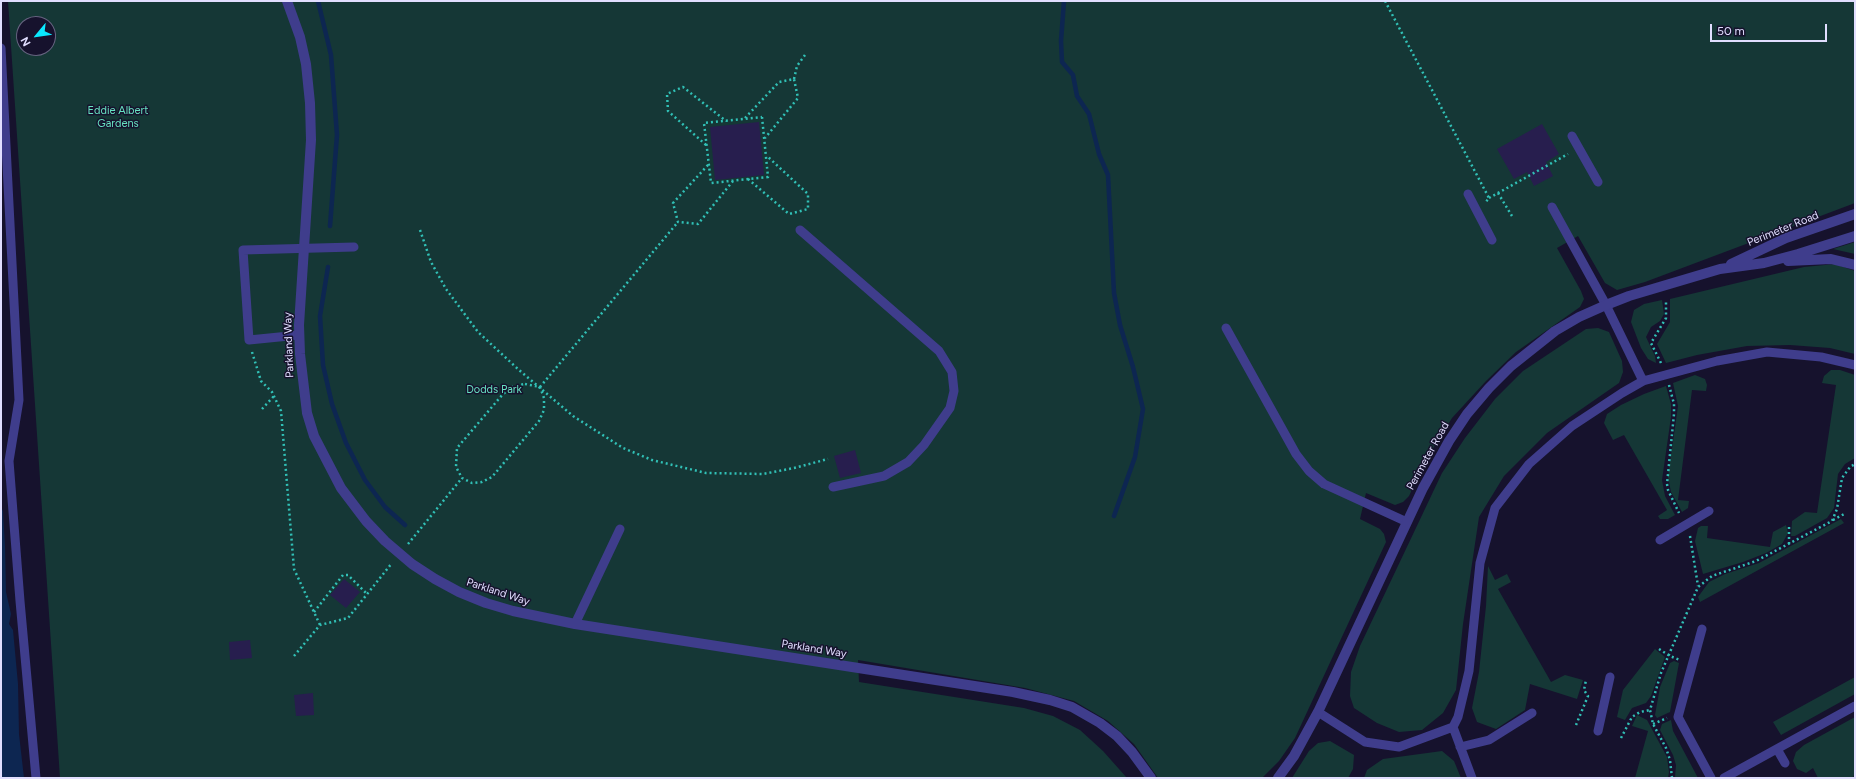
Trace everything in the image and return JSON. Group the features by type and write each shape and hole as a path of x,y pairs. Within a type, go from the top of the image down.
{"street":[{"name":"Parkland Way","path":"287,1 300,37 306,64 310,103 311,140 299,335 307,413 314,436 341,488 376,531 412,564 434,580 459,592 486,603 513,611 575,624 1013,692 1050,700 1072,707 1100,723 1117,736 1132,752 1151,778"},
{"name":"Perimeter Road","path":"1278,778 1294,756 1318,712 1407,522 1449,441 1467,414 1510,366 1538,344 1579,317 1606,305 1629,296 1720,269 1786,238 1855,214"},
{"name":"Perimeter Road","path":"1720,269 1764,263 1855,236"},
{"path":"1764,263 1831,259 1855,265"}],"lane":[{"path":"1,48 19,400 5,461 20,601 36,778"},
{"path":"1572,136 1598,182"},
{"path":"1468,194 1492,240"},
{"path":"1552,207 1606,305 1643,381"},
{"path":"800,230 939,351 952,372 954,391 950,408 924,445 908,462 884,476 833,487"},
{"path":"299,335 249,340 243,250 304,247 354,247"},
{"path":"1226,328 1296,454 1309,471 1324,484 1407,522"},
{"path":"1472,778 1453,727 1458,716 1469,671 1480,563 1495,508 1530,464 1572,426 1643,381 1717,360 1767,352 1821,357 1855,365"},
{"path":"1660,540 1709,511"},
{"path":"575,624 620,528"},
{"path":"1702,629 1678,717 1711,778"},
{"path":"1598,731 1610,677"},
{"path":"1724,778 1855,706"},
{"path":"1318,712 1364,742 1399,747 1453,727"},
{"path":"1460,747 1489,740 1532,713"},
{"path":"1778,749 1785,763"}],"path":[{"path":"1385,1 1489,198"},
{"path":"764,139 798,98 794,79 797,66 805,54"},
{"path":"744,119 779,82 794,79"},
{"path":"707,145 668,110 667,94 682,87 726,121"},
{"path":"762,117 768,177 711,183 704,123 726,121 762,117"},
{"path":"1484,204 1489,198 1572,151"},
{"path":"748,179 789,214 808,209 808,194 766,156"},
{"path":"678,222 673,203 709,164"},
{"path":"678,222 698,224 733,181"},
{"path":"1498,194 1512,216"},
{"path":"540,387 678,222"},
{"path":"420,230 431,262 446,289 466,318 478,332 574,416 623,448 652,460 678,468 706,473 763,474 828,459"},
{"path":"1661,363 1651,343 1666,318 1666,302"},
{"path":"249,340 261,381 274,396 281,411 294,569 320,625"},
{"path":"525,384 540,387 544,398 544,410 539,421 498,472 482,482 472,483 462,478 456,467 457,448 487,412 503,394 514,386 525,384"},
{"path":"1669,385 1674,404 1674,414 1666,484 1679,513"},
{"path":"262,409 274,396"},
{"path":"1832,521 1837,510 1842,478 1850,467 1855,464"},
{"path":"404,549 462,478"},
{"path":"1672,778 1668,754 1653,724 1650,710 1661,673 1670,656 1698,587 1712,576 1756,561 1789,545 1846,513"},
{"path":"1789,524 1789,545"},
{"path":"1690,533 1698,587"},
{"path":"294,656 320,625 348,618 389,568"},
{"path":"314,612 343,575 348,576 367,594"},
{"path":"1659,649 1680,660"},
{"path":"1576,725 1588,696 1584,690 1586,680"},
{"path":"1621,738 1632,717 1636,713 1650,710"},
{"path":"1653,724 1670,716"}],"green space":[{"name":"Dodds Park","path":"8,1 1855,1 1855,203 1645,282 1617,290 1605,283 1578,236 1557,248 1581,291 1584,299 1580,307 1516,352 1486,381 1452,418 1427,458 1409,496 1403,502 1395,505 1366,493 1360,519 1380,529 1384,534 1386,542 1295,738 1279,761 1262,778 1158,778 1134,744 1108,721 1074,701 1025,688 858,660 859,682 1024,708 1053,716 1080,730 1103,751 1127,778 60,778"},
{"path":"1855,242 1855,254 1833,249"},
{"path":"1835,264 1855,271 1855,354 1830,348 1790,345 1747,346 1697,355 1666,363 1657,344 1670,322 1670,299 1804,267"},
{"path":"1662,300 1664,314 1660,321 1651,327 1646,337 1655,356 1656,363 1648,359 1641,348 1631,322 1634,310 1644,304"},
{"path":"1598,328 1609,332 1622,361 1623,372 1619,383 1547,433 1504,476 1479,517 1463,624 1456,690 1443,713 1422,730 1399,732 1377,723 1354,708 1350,696 1351,672 1360,646 1442,473 1465,438 1495,399 1523,371 1586,329"},
{"path":"1831,370 1840,370 1855,375 1855,458 1845,464 1838,474 1834,508 1827,518 1795,536 1791,536 1792,521 1805,512 1817,513 1836,385 1822,383 1824,376"},
{"path":"1695,375 1705,379 1707,385 1706,391 1692,390 1678,500 1689,501 1688,508 1682,512 1671,492 1668,477 1678,406 1673,383"},
{"path":"1666,386 1671,404 1671,417 1662,480 1665,496 1675,515 1668,519 1660,519 1658,516 1667,510 1624,435 1613,440 1604,423 1607,414 1621,405"},
{"path":"1841,519 1844,523 1700,602 1698,597 1709,582 1725,574 1759,563"},
{"path":"1786,525 1788,533 1782,544 1766,553 1743,562 1703,574 1695,541 1698,528 1701,526 1708,526 1707,538 1770,547 1773,532"},
{"path":"1488,566 1495,580 1507,574 1511,582 1498,589 1551,682 1565,675 1583,680 1577,699 1530,684 1525,710 1496,729 1477,722 1472,708 1479,672 1486,606"},
{"path":"1655,649 1665,657 1651,696 1646,703 1632,708 1625,720 1617,717 1623,690"},
{"path":"1674,661 1679,663 1670,712 1657,718 1655,715 1660,687 1670,663"},
{"path":"1855,677 1855,694 1781,735 1773,722"},
{"path":"1637,715 1647,720 1667,757 1669,772 1668,778 1635,778 1648,731 1632,726"},
{"path":"1855,717 1855,771 1853,778 1818,778 1813,768 1806,773 1797,769 1793,761 1796,752 1804,745"},
{"path":"1671,720 1673,731 1698,778 1675,777 1676,765 1673,755 1660,730 1662,724"},
{"path":"1330,741 1354,755 1353,769 1348,778 1292,778 1309,751 1318,743"},
{"path":"1442,751 1454,761 1461,778 1364,778 1367,770 1383,759"}],"water":[{"path":"1,507 3,511 6,592 11,614 9,624 13,630 18,684 19,734 24,778 1,778"}],"building":[{"path":"759,122 764,175 715,180 710,127"},
{"path":"1542,124 1559,154 1546,162 1553,176 1534,186 1527,172 1514,179 1497,149"},
{"path":"855,450 861,473 840,478 834,456"},
{"path":"344,579 360,592 346,608 330,595"},
{"path":"250,640 252,658 230,660 229,642"},
{"path":"313,693 314,715 296,716 294,695"}],"waterway":[{"path":"318,1 331,55 337,135 330,226"},
{"path":"1064,1 1061,41 1062,62 1073,75 1077,96 1089,114 1099,154 1108,175 1114,293 1120,325 1133,367 1143,409 1135,457 1114,516"},
{"path":"328,267 320,316 323,365 332,404 346,443 365,480 385,507 405,525"}],"park label":[{"name":"Eddie Albert Gardens","path":"118,117"}]}
